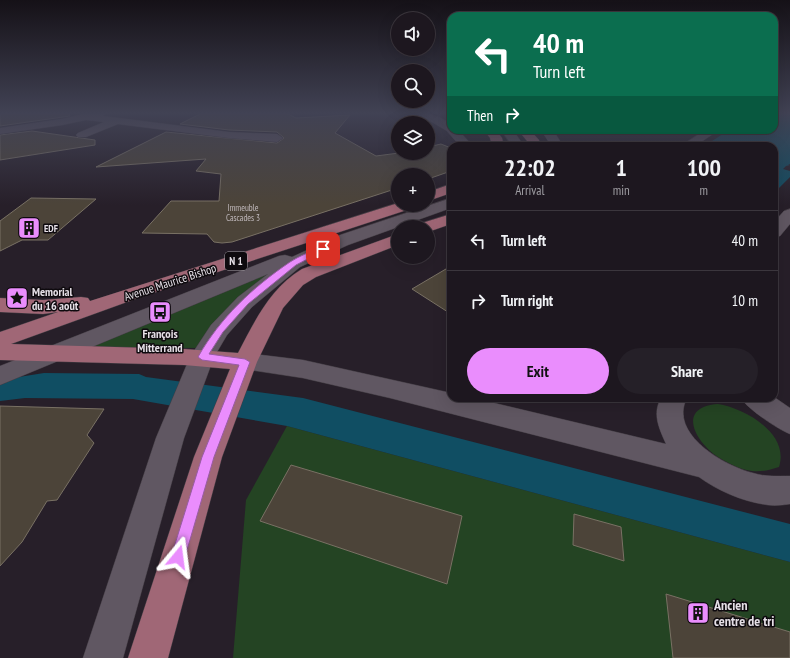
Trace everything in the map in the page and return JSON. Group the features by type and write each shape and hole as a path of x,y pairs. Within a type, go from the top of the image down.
{"main road":[{"path":"435,194 447,190"},
{"name":"Avenue Maurice Bishop","path":"0,340 131,294 391,210"},
{"path":"435,225 447,220"},
{"path":"148,658 208,457 245,362 274,306 296,281 309,273 391,242"},
{"path":"0,305 60,306 131,294"},
{"path":"0,352 49,356 202,357 245,362"}],"street":[{"path":"0,376 269,266 447,204"},
{"path":"778,228 790,214"},
{"path":"103,658 170,438 202,357 219,330 245,302 293,263 346,239"},
{"path":"245,362 302,369 390,388 706,466 737,482 783,493"},
{"path":"671,402 669,415 674,431 686,448 706,466"},
{"path":"761,402 774,410 790,423"}],"green space":[{"path":"280,266 197,348 87,347"},
{"path":"718,404 729,406 752,417 771,433 778,443 781,455 779,467 763,471 739,468 718,457 702,443 694,426 693,418 697,411 705,407"},
{"path":"287,426 790,562 790,658 233,658 246,500"}],"water":[{"path":"778,144 790,144 790,164 788,164 790,165 783,169 790,171 790,177 778,189"},
{"path":"44,373 139,374 146,377 303,398 790,524 790,562 287,426 133,399 25,398 0,401 0,380"}],"building":[{"path":"0,144 95,144 95,145 0,160"},
{"path":"143,144 354,144 376,156 391,154 391,160 435,160 435,145 441,144 447,146 447,172 435,177 435,168 391,168 391,190 232,242 214,242 207,234 142,233 171,201 219,201 221,174 196,171 206,159 96,167"},
{"name":"EDF","path":"31,198 96,199 48,240 22,240 0,251 0,221"},
{"path":"447,268 447,311 412,289"},
{"path":"0,406 104,409 87,435 94,443 57,500 47,501 22,542 0,566"},
{"path":"291,465 462,516 447,584 260,521"},
{"path":"574,514 621,527 624,561 573,545"},
{"name":"Ancien centre de tri","path":"666,594 790,632 790,658 673,658"}],"place":[{"name":"EDF","path":"29,228"},
{"name":"Memorial du 16 août","path":"17,298"},
{"name":"François Mitterrand","path":"160,312"},
{"name":"Ancien centre de tri","path":"698,613"}],"route":[{"path":"178,557 208,457 245,362 202,357 219,330 245,302 293,263 323,249"}]}
